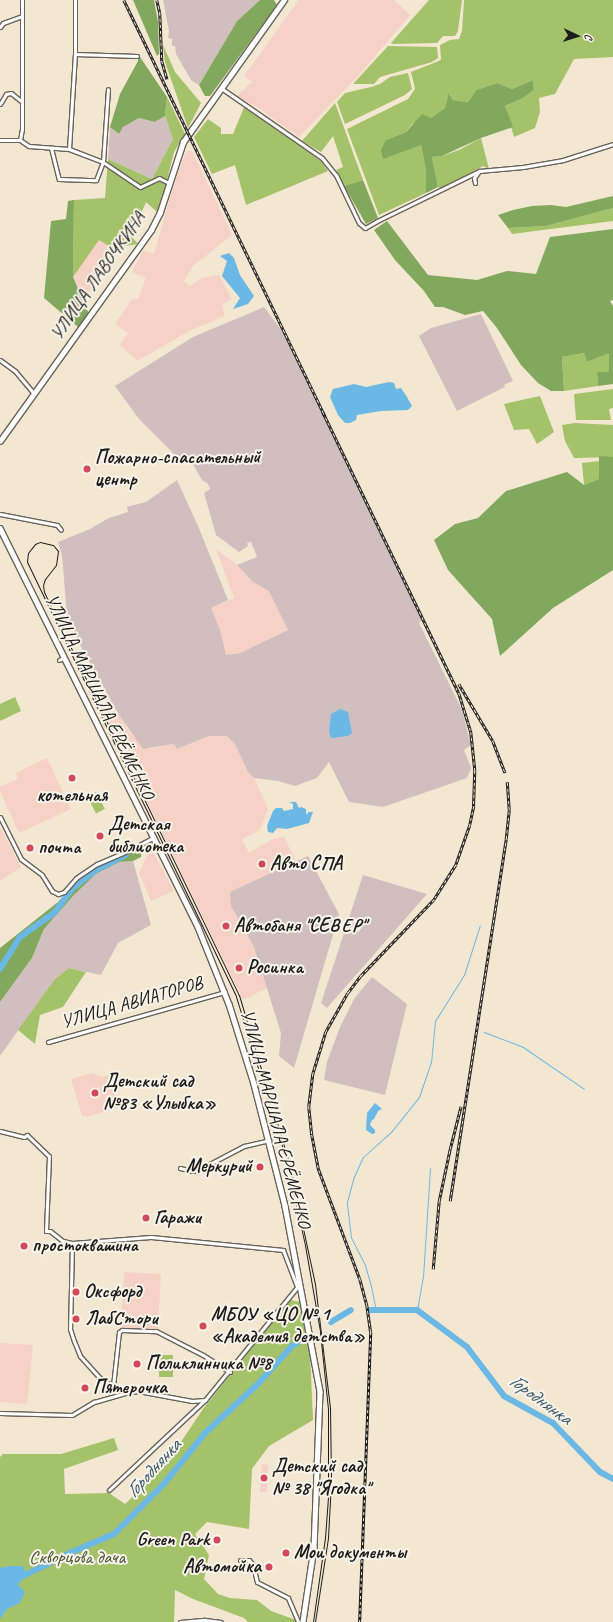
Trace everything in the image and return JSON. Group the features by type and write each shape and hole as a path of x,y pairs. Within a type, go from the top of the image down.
{"main road":[{"name":"УЛИЦА ЛАВОЧКИНА","path":"0,441 152,230 160,212 183,142 284,0"},
{"name":"УЛИЦА МАРШАЛА ЕРЁМЕНКО","path":"0,528 61,659 198,927 225,992 254,1084 285,1206 299,1287 320,1392 314,1548 303,1622"}],"street":[{"path":"20,140 22,101 22,0"},
{"path":"69,149 75,54 75,0"},
{"path":"0,27 3,22 22,16"},
{"path":"75,54 137,56"},
{"path":"221,88 322,158 336,175 359,223 365,228 377,220 479,171 523,167 563,160 613,144"},
{"path":"50,148 59,179 96,180 102,162 108,89"},
{"path":"0,104 6,94 11,93 22,101"},
{"path":"0,140 20,140 29,146 69,149 102,162 140,187 159,178 169,183"},
{"path":"475,183 474,178 479,171"},
{"path":"0,360 15,371 34,394"},
{"path":"0,514 57,525 61,530"},
{"path":"0,817 21,859 42,875 52,891 58,894 64,892 76,878 97,864 128,851 152,838"},
{"name":"УЛИЦА АВИАТОРОВ","path":"48,1042 225,992"},
{"path":"0,1131 24,1137 27,1135 49,1156 46,1231 50,1231 63,1241 72,1242 151,1237 283,1250 299,1287 230,1372 205,1400 109,1490"},
{"path":"180,1168 192,1171 198,1170 244,1146 269,1140"},
{"path":"72,1242 70,1329 72,1335 80,1356 100,1378 113,1386 129,1392"},
{"path":"113,1386 119,1332 122,1330 156,1332 203,1356 230,1372"},
{"path":"0,1413 72,1415 94,1402 129,1392 138,1391 192,1401 205,1400"},
{"path":"240,1560 249,1560 253,1565 257,1582 288,1598 298,1622"},
{"path":"180,1622 205,1620 221,1622"}],"shaded area":[{"path":"163,0 260,0 237,21 199,85 191,80 176,54 175,46 172,46 172,39 168,38 169,31"},
{"path":"299,0 394,0 410,15 359,75 299,137 258,108 237,96 252,82 244,76"},
{"path":"165,116 173,139 152,179 108,159 110,127 119,134 123,127 139,118 155,122"},
{"path":"187,151 192,151 232,235 193,266 184,281 190,287 201,278 219,275 232,299 222,305 225,316 191,330 137,361 120,345 128,333 115,324 132,299 138,299 146,278 132,272 144,250 154,254 176,177"},
{"path":"99,239 112,248 120,248 84,300 73,277"},
{"path":"264,307 282,331 422,620 419,623 462,710 471,745 464,750 471,768 467,778 383,807 349,802 329,762 317,778 295,786 278,781 254,778 248,772 235,744 227,736 209,736 177,749 174,744 143,749 119,715 78,641 67,616 62,555 58,542 90,529 109,518 128,512 127,507 146,502 177,480 198,526 228,600 211,608 220,630 226,655 240,653 288,630 269,591 253,582 237,565 257,557 251,542 247,543 248,546 239,552 216,535 204,493 210,489 208,484 202,480 190,459 183,463 139,419 115,386 193,337"},
{"path":"481,314 513,381 504,385 505,387 457,411 419,336 431,328"},
{"path":"216,549 237,565 253,582 269,591 288,630 239,653 226,655 210,608 234,598"},
{"path":"111,702 131,734 149,749 174,744 177,749 209,736 227,735 235,744 248,772 254,778 268,809 260,830 242,839 249,853 273,839 284,837 296,861 279,868 231,906 254,947 267,988 243,1000 101,707"},
{"path":"47,758 71,809 19,833 0,791 0,787 18,779 16,773"},
{"path":"0,827 21,867 0,881"},
{"path":"151,848 174,891 151,901 139,873"},
{"path":"308,856 339,914 294,1068 279,1056 281,1033 254,947 231,906 230,892"},
{"path":"133,861 151,925 118,943 101,975 69,968 55,979 0,1056 0,1002 32,958 44,929 74,895 96,874 119,862"},
{"path":"363,875 427,894 327,1008 321,1003"},
{"path":"372,977 407,1004 385,1095 324,1080 327,1062 340,1027 354,999"},
{"name":"Детский сад №83 «Улыбка»","path":"92,1073 102,1077 110,1075 120,1107 86,1117 85,1115 82,1116 71,1079"},
{"path":"124,1272 161,1274 158,1331 121,1329"},
{"path":"0,1343 33,1345 27,1404 0,1402"},
{"name":"Детский сад № 38 \"Ягодка\"","path":"262,1464 268,1465 267,1492 260,1492"}],"green space":[{"path":"133,0 154,0 158,22 159,54 157,56"},
{"path":"260,0 274,0 277,5 210,96 205,96 199,85 237,21"},
{"path":"429,0 462,0 458,31 455,36 443,36 437,43 391,43"},
{"path":"464,0 613,0 613,57 574,59 555,94 539,98 540,112 535,128 514,137 505,106 523,98 534,90 533,80 512,89 497,83 476,90 468,102 453,100 450,94 445,108 431,118 412,124 406,132 386,140 421,145 426,171 426,193 379,215 347,129 408,99 415,89 411,72 439,61 441,59 440,45 450,40 459,39 462,31"},
{"path":"163,45 175,72 201,103 188,128 165,62"},
{"path":"388,46 437,47 438,58 432,62 380,77 374,84 353,84"},
{"path":"138,54 167,97 165,116 155,122 139,118 123,127 119,134 110,127 120,94 138,61"},
{"path":"408,73 412,89 405,95 345,124 337,102 345,93 371,87 380,84 390,77"},
{"path":"533,80 534,90 523,98 505,106 513,127 481,138 442,156 432,157 438,187 426,193 426,171 421,145 383,159 381,150 386,140 406,132 422,114 431,118 445,108 449,93 453,100 468,102 476,90 497,83 512,89"},
{"path":"167,97 185,134 174,152 164,192 157,212 146,202 131,236 138,244 112,248 99,240 73,277 74,200 105,198 108,159 152,179 173,139 165,116"},
{"path":"335,103 363,180 344,186 336,170 343,167 333,136 321,152 302,141"},
{"path":"245,105 321,161 328,171 246,205 235,165 212,174 194,137 208,119 221,128 221,134 233,134"},
{"path":"481,138 489,169 483,166 442,189 438,187 432,157 442,156 459,150"},
{"path":"363,180 378,218 366,224 344,186"},
{"path":"613,196 613,208 546,226 508,228 498,215 532,206 551,205 566,207"},
{"path":"74,200 73,277 89,314 78,327 44,298 51,221 66,219 68,201"},
{"path":"613,208 613,221 512,234 508,228 546,226"},
{"path":"387,221 428,275 477,280 507,271 536,274 550,237 613,229 613,300 610,301 613,306 613,384 598,386 597,372 609,372 609,353 587,362 584,353 562,357 564,391 551,391 538,383 521,365 497,328 483,311 465,315 443,307 435,307 424,291 395,260 374,230"},
{"path":"609,352 609,372 597,372 598,386 564,391 562,357 584,353 587,362"},
{"path":"613,389 613,408 609,409 611,420 576,420 574,394"},
{"path":"540,396 554,432 537,444 529,429 514,430 504,404"},
{"path":"575,423 613,425 613,457 574,458 565,441 562,425"},
{"path":"599,456 613,457 613,570 553,608 500,656 492,619 448,570 434,540 455,524 478,518 506,491 567,472 584,485 599,479"},
{"path":"599,461 600,479 584,485 582,463"},
{"path":"15,697 21,711 0,721 0,704"},
{"path":"96,792 105,809 96,813 87,797"},
{"path":"142,847 141,857 133,861 119,862 96,874 74,895 44,929 32,958 0,1002 0,948 58,902 80,878 100,864"},
{"path":"69,968 86,972 63,1007 40,1015 35,1044 18,1030 55,979"},
{"name":"Скворцова дача","path":"290,1300 301,1302 310,1352 313,1420 269,1446 252,1469 249,1529 207,1522 195,1534 209,1555 204,1579 218,1594 230,1598 257,1600 271,1611 296,1620 296,1622 248,1622 244,1618 193,1599 175,1590 174,1622 0,1622 0,1457 3,1454 61,1454 114,1438 118,1450 64,1469 65,1494 109,1493 125,1504 165,1466 203,1409"},
{"path":"159,1355 173,1355 173,1377 159,1377"}],"water":[{"path":"229,253 234,258 240,275 254,296 248,304 233,309 240,298 222,276 227,261 220,256"},
{"path":"389,382 394,383 396,389 401,388 412,406 408,410 381,411 357,415 356,420 350,423 345,423 338,415 330,397 333,389 354,384 366,387"},
{"path":"340,709 348,712 352,733 348,736 331,738 329,731 331,714"},
{"path":"289,802 296,802 299,808 301,807 306,809 306,813 308,815 308,812 313,812 309,823 287,829 277,828 273,833 268,832 267,826 273,811 276,808 282,808 284,811 293,809 293,804"},
{"path":"375,1103 382,1109 378,1111 370,1125 375,1130 375,1133 372,1134 366,1130 367,1113"},
{"path":"23,1566 26,1573 18,1585 25,1592 20,1603 7,1609 0,1619 0,1568"}],"waterway":[{"path":"0,969 20,937 54,913 73,888 96,870 125,855"},
{"path":"376,1310 365,1265 351,1237 347,1202 353,1179 363,1157 391,1132 419,1097 431,1063 435,1021 464,975 480,925"},
{"path":"484,1032 523,1047 584,1089"},
{"path":"417,1310 423,1277 430,1168"},
{"name":"Городнянка","path":"331,1322 351,1310"},
{"name":"Городнянка","path":"370,1310 417,1310 467,1347 504,1396 553,1423 600,1472 613,1479"},
{"name":"Городнянка","path":"19,1578 72,1552 114,1534 163,1485 206,1432 258,1384 292,1346 307,1337"}],"tram line":[{"path":"313,1622 325,1538 328,1497 328,1409 320,1331 305,1245 286,1159 236,996 27,562 28,553 35,544 40,542 53,545 58,551 56,565 45,579 43,585 44,592 239,995 288,1159 315,1284 330,1408 331,1482 328,1538 315,1622"}],"railway":[{"path":"124,0 325,416"},
{"path":"157,0 160,13 162,61 167,79"},
{"path":"323,412 459,693 471,732 475,771 474,806 470,825 456,865 434,900 361,976 348,993 326,1032 313,1074 309,1107 312,1135 319,1170 360,1279 367,1305 371,1332 360,1622"},
{"path":"459,684 493,741 505,773"},
{"path":"450,1201 506,839 509,810 507,782"},
{"path":"433,1269 439,1201 461,1106"}],"place":[{"name":"Пожарно-спасательный центр","path":"87,469"},
{"name":"котельная","path":"72,778"},
{"name":"Детская библиотека","path":"100,836"},
{"name":"почта","path":"30,848"},
{"name":"Авто СПА","path":"262,864"},
{"name":"Автобаня \"СЕВЕР\"","path":"226,926"},
{"name":"Росинка","path":"239,968"},
{"name":"Детский сад №83 «Улыбка»","path":"95,1093"},
{"name":"Меркурий","path":"260,1167"},
{"name":"Гаражи","path":"146,1218"},
{"name":"простоквашина","path":"24,1246"},
{"name":"Оксфорд","path":"76,1292"},
{"name":"ЛабСтори","path":"76,1319"},
{"name":"МБОУ «ЦО № 1 «Академия детства»","path":"203,1326"},
{"name":"Поликлинника №8","path":"137,1364"},
{"name":"Пятерочка","path":"85,1388"},
{"name":"Детский сад № 38 \"Ягодка\"","path":"264,1478"},
{"name":"Green Park","path":"217,1540"},
{"name":"Мои документы","path":"286,1553"},
{"name":"Автомойка","path":"269,1567"}]}
